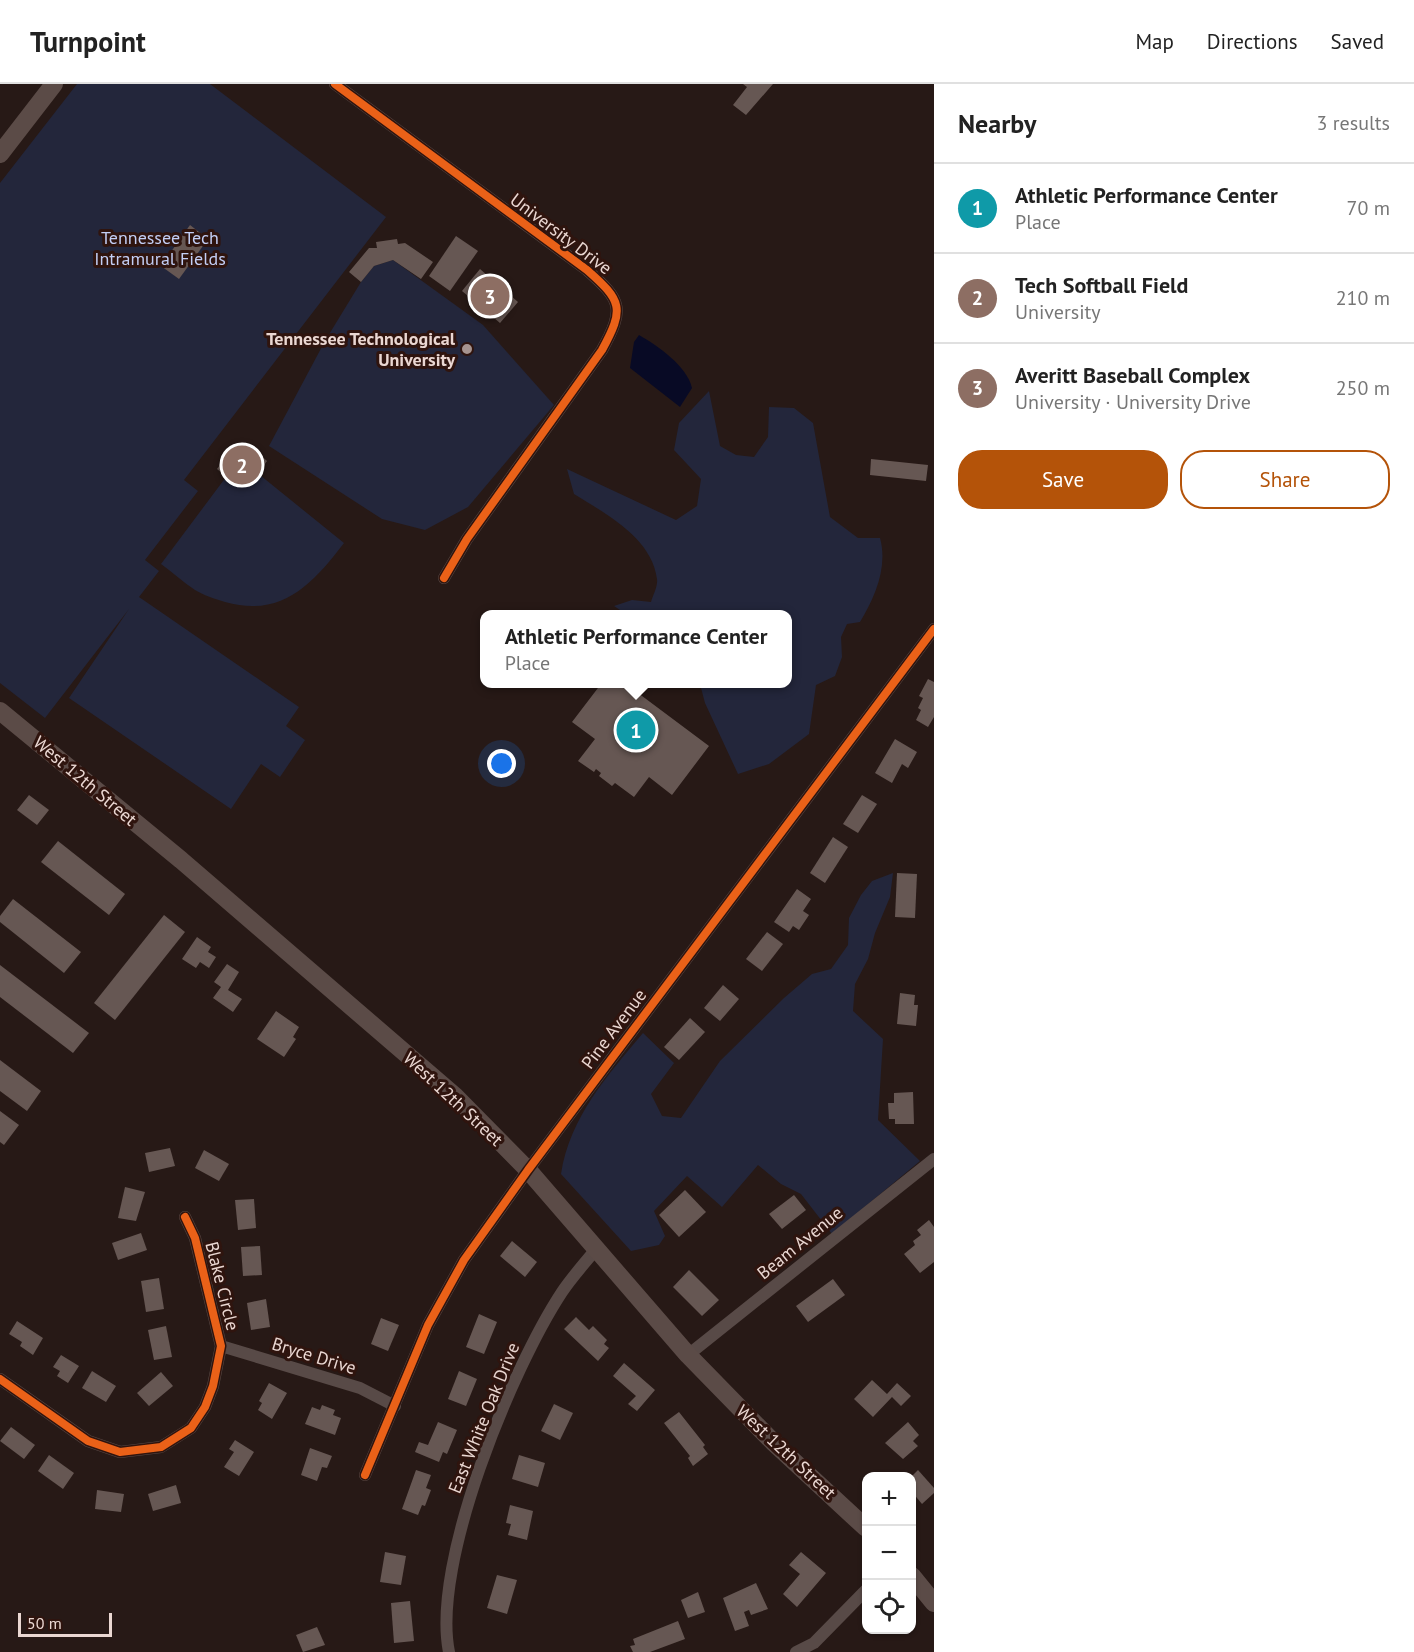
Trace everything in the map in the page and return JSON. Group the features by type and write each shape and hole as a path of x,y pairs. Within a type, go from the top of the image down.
{"main road":[{"path":"0,154 54,84"},
{"name":"West 12th Street","path":"0,711 181,860 455,1096 528,1170 688,1355 774,1443 865,1526"},
{"path":"915,1580 934,1603"}],"street":[{"name":"University Drive","path":"335,84 587,270 609,289 617,305 616,323 602,350 467,539 444,578"},
{"name":"Pine Avenue","path":"365,1475 428,1325 454,1278 528,1170 934,629"},
{"name":"Beam Avenue","path":"688,1355 934,1159"},
{"name":"Blake Circle","path":"0,1379 88,1441 120,1452 161,1447 190,1428 205,1407 213,1386 221,1346 195,1238 185,1217"},
{"name":"East White Oak Drive","path":"449,1652 445,1632 447,1591 472,1490 522,1363 563,1292 597,1249"},
{"name":"Bryce Drive","path":"221,1346 360,1388 395,1406"},
{"path":"796,1652 814,1643 862,1595"}],"green space":[{"name":"Tennessee Tech Intramural Fields","path":"77,84 210,84 386,217 184,480 198,491 145,560 159,571 139,597 299,707 286,726 305,740 280,777 261,764 231,809 69,698 129,609 45,718 0,683 0,183"},
{"path":"393,260 483,325 554,405 468,507 425,530 382,519 269,446 325,341 361,282 374,266"},
{"path":"709,391 720,446 736,455 754,457 768,437 769,407 794,408 813,423 830,517 858,538 880,538 882,549 879,582 871,602 860,622 847,624 841,637 842,657 835,676 816,685 809,734 769,764 738,774 705,703 701,688 792,688 792,610 620,610 614,606 632,600 651,602 657,582 653,564 637,539 626,529 574,494 567,469 676,520 697,506 701,479 674,450 679,423"},
{"path":"250,467 344,543 320,572 294,594 263,605 245,606 225,602 198,592 161,564 232,469"},
{"path":"893,873 890,897 875,933 868,959 855,984 853,1011 883,1039 878,1120 920,1161 832,1234 801,1194 781,1184 758,1165 722,1207 687,1176 654,1211 665,1236 659,1245 631,1251 561,1174 573,1134 592,1098 643,1033 674,1063 651,1094 662,1116 681,1118 720,1061 784,998 812,974 831,969 848,945 849,918 861,895 872,881"}],"shaded area":[{"path":"639,335 671,357 689,380 692,388 680,407 630,368 634,342"}],"building":[{"path":"743,84 773,84 746,115 733,105 747,87"},
{"path":"190,225 208,239 179,279 161,266"},
{"path":"456,236 478,251 450,291 429,276"},
{"path":"397,239 398,244 405,243 433,262 421,279 393,260 374,266 361,282 349,272 369,248 377,248 376,242"},
{"path":"480,269 518,302 500,323 462,291"},
{"path":"248,450 253,458 258,453 267,461 258,474 250,467 232,469 227,477 217,469 223,461 232,463 232,453"},
{"path":"871,459 928,465 926,481 870,475"},
{"path":"928,679 934,682 934,717 928,727 916,720 923,698 919,696"},
{"path":"598,688 631,688 709,746 672,795 649,777 634,797 615,783 612,786 599,776 601,773 596,769 594,772 578,761 595,739 572,722"},
{"path":"895,739 917,752 908,768 902,764 892,783 875,773"},
{"path":"29,795 49,810 37,825 17,810"},
{"path":"862,795 877,804 858,833 843,824"},
{"path":"833,837 848,847 825,883 810,873"},
{"path":"58,841 125,894 109,915 41,862"},
{"path":"897,873 917,874 915,918 895,917"},
{"path":"797,889 811,899 803,911 809,915 799,930 793,926 789,932 774,922"},
{"path":"13,899 81,952 64,973 0,922 0,916"},
{"path":"164,915 185,932 115,1020 94,1003"},
{"path":"767,932 783,944 762,971 746,959"},
{"path":"197,937 211,947 208,952 216,957 209,968 200,962 196,968 182,959"},
{"path":"227,964 239,972 228,990 242,999 233,1012 213,998 221,987 214,982"},
{"path":"0,965 89,1033 73,1053 0,997"},
{"path":"723,985 739,999 720,1021 704,1008"},
{"path":"900,993 915,995 914,1005 918,1005 916,1026 897,1024"},
{"path":"276,1011 299,1027 293,1037 296,1039 284,1057 257,1039"},
{"path":"690,1018 705,1032 679,1060 664,1047"},
{"path":"0,1060 41,1091 27,1111 0,1091"},
{"path":"913,1092 914,1124 895,1124 895,1119 889,1119 888,1103 894,1103 894,1093"},
{"path":"0,1111 19,1125 4,1145 0,1142"},
{"path":"170,1148 175,1166 149,1172 145,1153"},
{"path":"204,1150 229,1164 219,1181 195,1168"},
{"path":"125,1187 145,1192 136,1221 118,1218"},
{"path":"685,1190 706,1212 679,1237 659,1215"},
{"path":"794,1195 806,1210 782,1229 769,1214"},
{"path":"254,1199 256,1228 238,1230 235,1200"},
{"path":"929,1220 934,1227 934,1262 920,1273 904,1254 915,1245 913,1241 921,1235 917,1230"},
{"path":"141,1233 147,1250 118,1260 112,1243"},
{"path":"512,1241 537,1262 525,1277 500,1256"},
{"path":"260,1246 262,1275 243,1276 241,1247"},
{"path":"689,1270 719,1300 702,1316 673,1287"},
{"path":"159,1278 164,1309 146,1312 141,1281"},
{"path":"833,1279 845,1295 808,1322 796,1306"},
{"path":"266,1299 270,1327 251,1330 247,1303"},
{"path":"479,1314 497,1322 484,1354 466,1347"},
{"path":"576,1317 589,1330 593,1326 607,1340 604,1344 609,1348 598,1361 564,1329"},
{"path":"381,1318 399,1325 388,1351 371,1344"},
{"path":"17,1321 43,1338 33,1355 20,1346 22,1342 9,1334"},
{"path":"166,1326 172,1357 154,1360 148,1330"},
{"path":"61,1355 79,1366 68,1383 57,1376 60,1371 53,1367"},
{"path":"624,1363 655,1390 637,1411 628,1404 636,1396 613,1376"},
{"path":"92,1371 116,1386 106,1402 82,1388"},
{"path":"459,1371 477,1379 466,1406 448,1399"},
{"path":"161,1372 173,1386 149,1406 137,1393"},
{"path":"872,1380 887,1394 897,1383 911,1396 901,1406 892,1397 873,1417 854,1399"},
{"path":"269,1383 287,1393 272,1419 258,1410 262,1403 259,1401"},
{"path":"554,1404 573,1413 560,1440 541,1431"},
{"path":"322,1405 335,1410 333,1415 341,1418 335,1435 305,1424 312,1407 320,1410"},
{"path":"679,1412 705,1445 703,1447 708,1454 693,1466 688,1458 690,1456 664,1423"},
{"path":"438,1422 457,1430 447,1454 443,1452 439,1462 415,1452 419,1442 428,1445"},
{"path":"908,1422 919,1435 913,1441 918,1446 903,1459 885,1443"},
{"path":"11,1427 35,1445 24,1459 0,1441"},
{"path":"235,1440 254,1452 239,1476 224,1467 234,1452 229,1449"},
{"path":"310,1448 332,1456 327,1468 322,1467 317,1481 301,1475"},
{"path":"49,1455 74,1473 63,1489 38,1471"},
{"path":"519,1455 545,1463 538,1487 512,1479"},
{"path":"416,1470 431,1475 426,1488 431,1490 425,1506 422,1505 418,1515 402,1509"},
{"path":"918,1470 934,1488 934,1493 922,1504 916,1497 916,1472"},
{"path":"176,1485 181,1503 153,1511 148,1494"},
{"path":"97,1490 124,1494 121,1512 95,1509"},
{"path":"510,1505 533,1511 527,1540 508,1535 511,1524 506,1523"},
{"path":"385,1552 406,1556 401,1585 380,1582"},
{"path":"801,1552 826,1573 797,1607 783,1594 800,1574 789,1565"},
{"path":"497,1575 517,1580 507,1614 487,1608"},
{"path":"756,1583 768,1609 751,1615 749,1610 744,1612 749,1626 735,1631 723,1598"},
{"path":"698,1592 705,1612 688,1618 681,1600"},
{"path":"410,1601 414,1641 394,1643 391,1603"},
{"path":"678,1621 685,1639 650,1652 633,1652 630,1646 635,1645 633,1639"},
{"path":"317,1627 325,1645 303,1652 296,1635"}],"cycle path":[{"path":"335,84 587,270 607,290 616,306 617,314 614,324 602,350 467,539 444,578"},
{"path":"365,1475 428,1325 464,1260 528,1170 934,629"},
{"path":"0,1379 88,1441 120,1452 161,1447 191,1428 205,1407 213,1386 221,1346 195,1238 185,1217"}],"place":[{"name":"Averitt Baseball Complex","path":"490,296"},
{"name":"Tennessee Technological University","path":"467,349"},
{"name":"Tech Softball Field","path":"242,465"},
{"name":"Athletic Performance Center","path":"636,730"}]}
